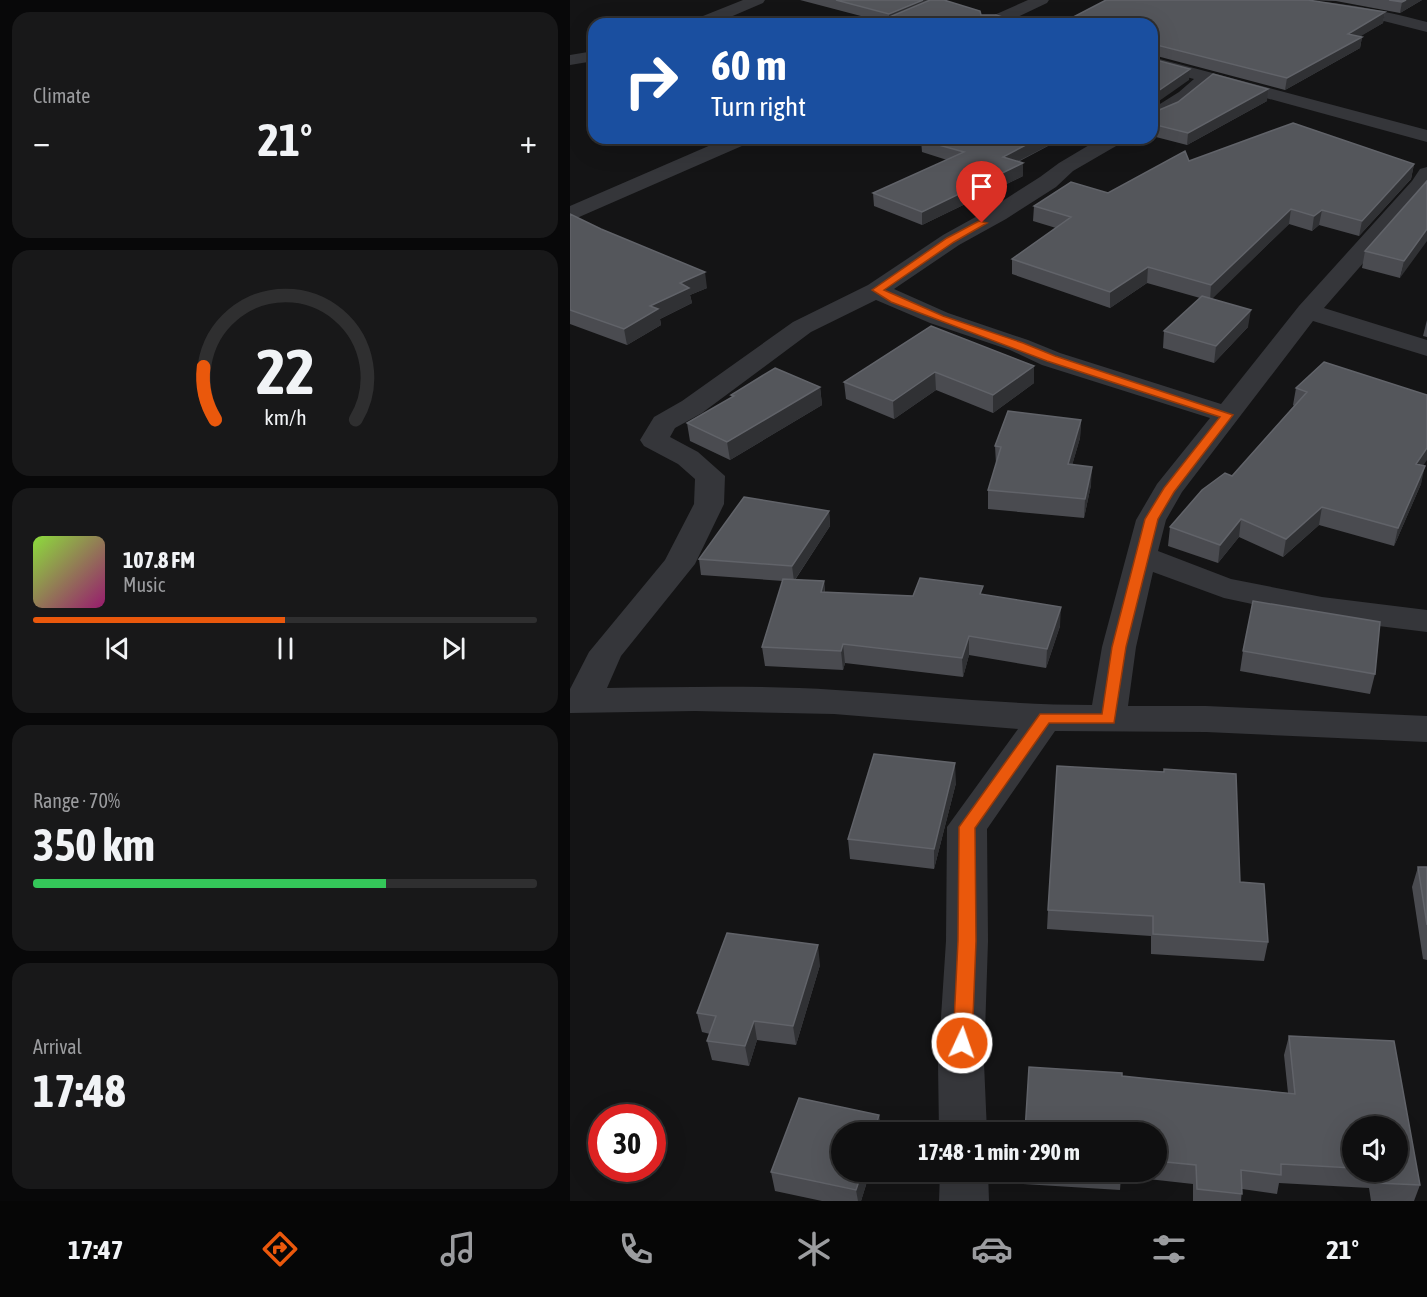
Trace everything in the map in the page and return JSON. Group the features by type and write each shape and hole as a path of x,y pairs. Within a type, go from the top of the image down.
{"street":[{"path":"714,18 757,0"},
{"path":"1007,18 1041,0"},
{"path":"1286,0 1339,3 1427,27"},
{"path":"570,60 588,57"},
{"path":"1158,64 1427,136"},
{"path":"1158,113 1186,96 1208,76"},
{"path":"570,214 730,144"},
{"path":"577,701 606,652 679,564 709,504 710,476 688,458 654,440 664,423 692,407 802,327 877,290 951,240 998,214 1048,182 1066,167 1106,144"},
{"path":"1108,719 1119,647 1141,556 1151,519 1168,490 1308,311 1425,181"},
{"path":"877,290 894,300 939,318 1019,345 1051,359 1228,415"},
{"path":"1308,311 1427,348"},
{"path":"1141,556 1224,588 1322,608 1427,621"},
{"path":"577,701 695,699 834,702 1045,718 1206,719 1427,729"},
{"path":"963,1122 961,1063 967,941 967,827 1045,718"},
{"path":"964,1182 964,1201"}],"building":[{"path":"836,0 923,0 889,14"},
{"path":"930,0 944,0 980,11 981,15 996,15 1006,18 887,18"},
{"path":"1106,0 1308,0 1385,12 1348,34 1362,37 1287,78 1158,45 1158,18 1072,18"},
{"path":"1158,61 1190,69 1158,91"},
{"path":"1213,74 1268,89 1188,133 1158,126 1158,110 1178,102"},
{"path":"1293,123 1414,164 1362,221 1322,210 1314,216 1291,209 1211,285 1148,267 1110,292 1012,259 1071,217 1034,206 1071,182 1108,193 1185,151 1189,161"},
{"path":"935,144 1028,144 1003,157 1023,163 922,212 873,193 964,152"},
{"path":"1427,181 1427,229 1404,261 1365,251"},
{"path":"570,214 705,272 680,283 689,288 650,306 658,309 624,329 570,310"},
{"path":"1202,296 1251,310 1216,346 1164,331"},
{"path":"931,326 1034,366 993,395 935,372 893,401 844,382"},
{"path":"1324,362 1427,395 1427,448 1416,464 1425,466 1398,528 1322,507 1286,539 1241,519 1220,545 1170,527 1202,490 1225,473 1232,476 1307,392 1296,388"},
{"path":"775,368 820,387 727,442 687,423 734,396 731,395"},
{"path":"1008,411 1081,420 1068,464 1092,467 1085,499 988,490 1001,447 995,446"},
{"path":"744,497 829,511 792,566 699,559"},
{"path":"920,578 983,586 980,594 1061,607 1047,649 969,636 962,658 843,644 841,651 762,647 783,579 824,581 821,592 913,596"},
{"path":"1253,601 1380,622 1375,674 1243,651"},
{"path":"874,754 955,763 934,849 848,839"},
{"path":"1057,766 1236,774 1240,882 1264,884 1268,942 1153,934 1153,916 1048,910"},
{"path":"1418,867 1427,867 1427,925"},
{"path":"727,933 818,945 793,1026 754,1021 745,1046 707,1041 716,1016 697,1013"},
{"path":"1289,1036 1394,1041 1408,1116 1342,1116 1342,1167 1281,1164 1281,1175 1241,1170 1242,1194 1197,1189 1196,1165 1167,1162 1167,1122 1026,1122 1029,1067 1122,1073 1122,1076 1295,1094"},
{"path":"799,1098 879,1115 877,1122 831,1122 831,1182 859,1182 856,1190 771,1172"},
{"path":"1408,1119 1420,1185 1377,1183 1408,1182"}],"route":[{"path":"962,1043 967,941 967,827 1045,718 1108,719 1119,647 1151,519 1168,490 1228,415 1051,359 1019,345 939,318 894,300 877,290 951,240 982,223"}]}
